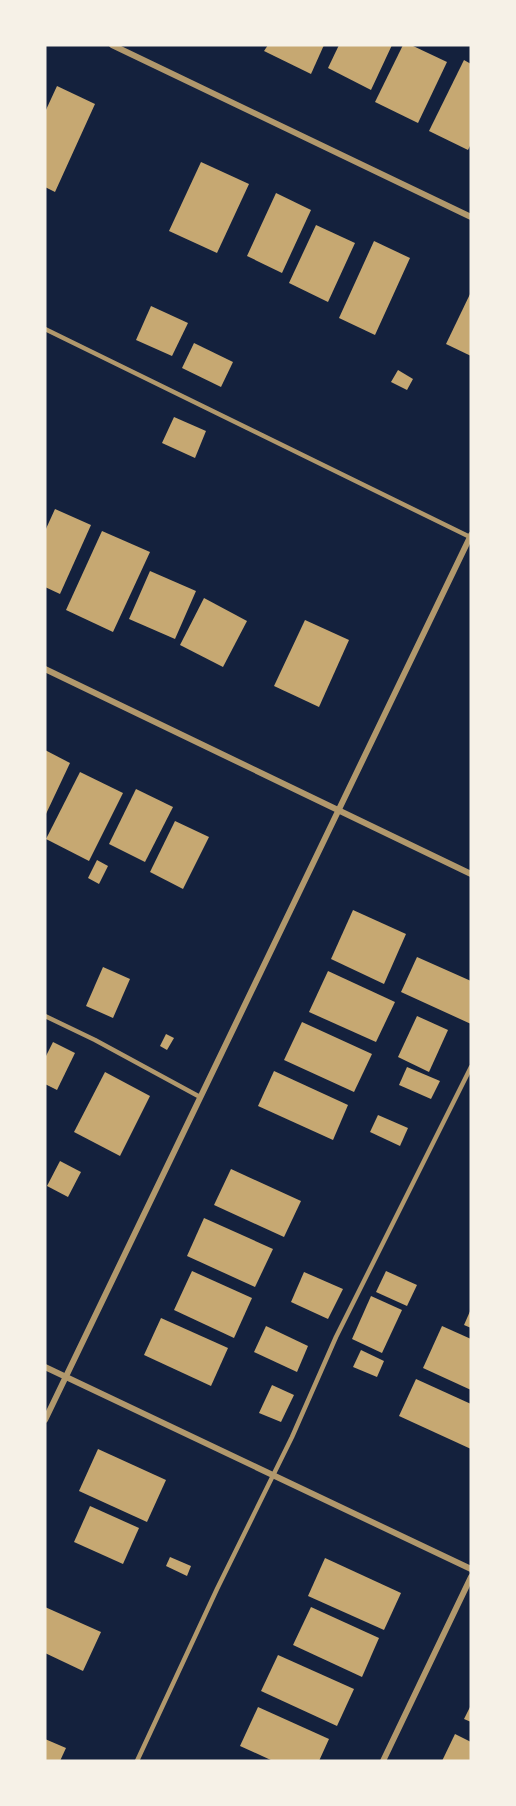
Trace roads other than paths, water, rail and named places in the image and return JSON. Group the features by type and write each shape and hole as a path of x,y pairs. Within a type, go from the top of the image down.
{"street":[{"path":"112,45 471,217"},
{"path":"45,1420 470,536"},
{"path":"45,669 471,874"},
{"path":"45,1367 471,1569"},
{"path":"383,1761 471,1577"}],"lane":[{"path":"45,330 470,536"},
{"path":"45,1016 200,1097"},
{"path":"137,1761 336,1337 471,1066"}]}
